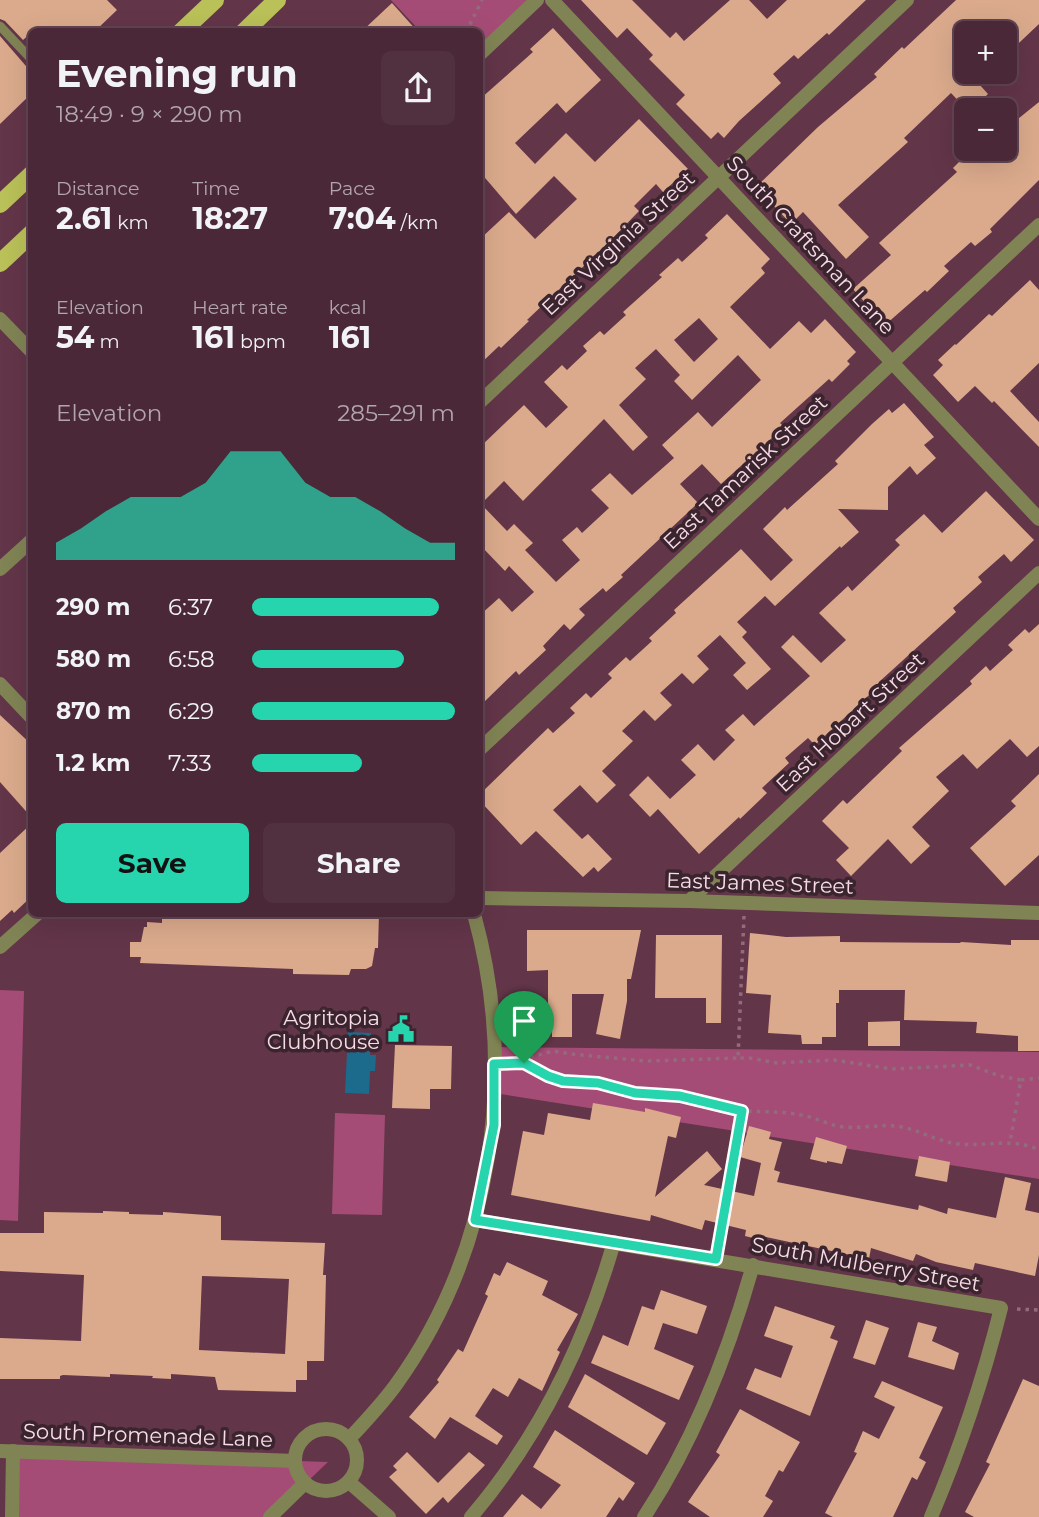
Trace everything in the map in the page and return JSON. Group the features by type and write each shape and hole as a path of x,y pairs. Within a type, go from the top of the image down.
{"main road":[{"path":"185,28 215,0"},
{"path":"248,28 277,0"},
{"path":"0,204 28,178"},
{"path":"0,263 28,237"}],"street":[{"path":"483,51 537,0"},
{"name":"South Craftsman Lane","path":"552,0 1039,519"},
{"name":"East Virginia Street","path":"483,399 907,0"},
{"name":"East Tamarisk Street","path":"483,746 1039,225"},
{"path":"0,319 28,348"},
{"path":"0,569 28,544"},
{"name":"East Hobart Street","path":"689,901 1039,573"},
{"path":"0,684 28,714"},
{"name":"East James Street","path":"483,898 689,901 1039,913"},
{"path":"1,947 34,917"},
{"path":"349,1439 395,1386 420,1346 446,1299 475,1220 494,1125 494,1064 492,1001 481,936 475,917"},
{"name":"South Mulberry Street","path":"475,1220 753,1265 1001,1310"},
{"path":"471,1517 509,1468 558,1388 581,1341 602,1285 614,1242"},
{"path":"644,1517 686,1444 715,1381 738,1320 753,1265"},
{"path":"931,1517 970,1418 1001,1310"},
{"path":"330,1429 341,1432 349,1439 355,1447 358,1465 349,1482 342,1488 322,1492 299,1477 295,1461 302,1441 310,1433 330,1429"},
{"path":"7,1451 12,1517"},
{"name":"South Promenade Lane","path":"7,1451 295,1461"},
{"path":"349,1482 389,1517"},
{"path":"270,1517 305,1483"}],"lane":[{"path":"0,26 28,56"}],"path":[{"path":"468,28 482,0"},
{"path":"738,1058 744,903"},
{"path":"524,1063 531,1057 553,1051 570,1055 646,1061 749,1058 777,1063 834,1060 892,1069 970,1065 1021,1080 1039,1078"},
{"path":"494,1064 524,1063 563,1081 598,1083 635,1093 680,1096 742,1111 803,1115 840,1127 902,1127 935,1140 960,1144 1024,1143 1039,1150"},
{"path":"1010,1142 1021,1080"},
{"path":"716,1259 742,1111"},
{"path":"1001,1310 1039,1310"}],"shaded area":[{"path":"391,0 537,0 483,51 483,28 417,28"},
{"path":"0,990 24,991 18,1221 0,1220"},
{"path":"494,1047 1039,1052 1039,1179 494,1093"},
{"path":"335,1113 385,1115 382,1215 332,1214"},
{"path":"13,1451 328,1462 270,1517 12,1517"}],"water":[{"path":"348,1032 371,1033 370,1055 376,1055 375,1071 370,1071 369,1094 345,1093"}],"building":[{"path":"0,0 107,0 117,10 98,28 28,28 28,36 23,40 0,19"},
{"path":"581,0 632,0 670,38 676,32 684,41 730,0 749,0 767,19 787,0 866,0 829,35 827,33 798,59 794,55 773,74 781,83 724,138 718,132 711,139 676,104 685,95 649,59 653,55 627,28 617,38"},
{"path":"956,0 1039,0 1039,24 1017,45 1017,21 954,21 954,84 979,84 988,94 984,98 956,98 951,93 904,138 908,142 838,205 869,237 846,259 803,212 791,224 756,187 818,127 877,77 874,74 902,47 904,49"},
{"path":"392,3 414,28 365,28"},
{"path":"553,28 601,80 566,113 557,103 515,143 535,164 566,133 595,162 639,119 688,169 663,192 656,184 634,206 639,211 609,242 501,348 499,346 483,361 483,236 509,212 535,239 577,199 554,176 516,214 483,176 483,96 533,52 530,49"},
{"path":"0,36 28,68 28,97 0,124"},
{"path":"1039,102 1039,180 990,229 992,232 975,246 971,242 944,266 949,271 885,325 853,289 891,255 879,243 957,172 953,168 960,161 1017,161 1017,120"},
{"path":"727,214 770,259 761,268 765,273 730,307 770,349 799,321 811,333 825,319 856,352 847,361 850,364 832,382 829,379 780,423 784,427 721,484 702,464 680,484 698,503 621,575 623,577 606,592 603,588 579,609 585,615 570,630 564,624 543,646 546,650 519,675 516,671 483,703 483,612 499,598 512,612 534,592 509,566 505,571 483,548 483,506 507,531 514,524 533,543 525,550 556,582 580,560 562,540 577,527 582,533 609,508 591,490 610,473 632,495 674,458 662,445 698,412 712,427 761,380 738,355 692,400 674,381 680,375 656,349 635,368 646,379 619,405 648,437 633,451 604,419 523,501 504,481 483,502 483,444 524,405 546,428 568,407 544,382 562,365 567,370 587,351 583,346 600,331 604,335 626,315 623,312 662,277 659,275 678,258 682,262 708,238 705,235","holes":["699,318 718,339 694,362 674,340"]},
{"path":"1030,280 1039,290 1039,363 1010,391 1039,422 1039,447 994,401 992,403 975,386 958,402 933,375 943,365 938,360 989,314 992,316"},
{"path":"904,403 934,437 924,445 936,458 917,475 910,466 888,487 888,510 838,509 859,532 775,606 765,596 737,622 747,632 742,637 771,669 747,690 733,675 746,663 720,635 697,656 709,669 693,684 682,673 660,693 672,705 655,721 644,710 622,731 633,741 602,771 616,785 597,803 580,785 553,810 582,839 588,834 612,859 598,872 594,867 583,877 536,831 521,845 483,804 483,791 548,728 553,733 575,713 570,708 586,693 591,698 612,678 608,674 626,657 630,661 652,641 649,638 676,613 674,610 741,549 771,581 793,560 763,529 785,507 787,510 838,464 835,461 872,424 889,409 892,413"},
{"path":"986,491 1034,540 1011,562 1004,554 978,577 982,582 953,608 956,612 815,745 808,738 785,758 789,763 762,788 767,793 699,854 658,809 650,817 629,795 648,776 670,799 696,775 681,760 698,744 714,761 735,740 725,730 743,714 754,726 810,676 781,647 793,635 821,663 846,640 819,613 848,586 852,591 900,545 895,540 924,514 942,533"},
{"path":"1039,624 1039,746 1027,757 1010,739 977,769 963,754 936,777 949,791 912,827 930,846 911,864 888,839 851,876 836,860 849,848 822,821 843,800 847,804 902,751 899,748 972,684 970,681 986,666 990,671 1013,650 1008,645 1025,629 1029,633"},
{"path":"0,715 28,741 28,814 0,782"},
{"path":"1039,774 1039,855 1005,886 970,848 1016,806 1011,801"},
{"path":"28,827 28,900 0,921 0,853"},
{"path":"162,917 379,917 378,948 375,948 372,966 366,969 351,969 349,975 293,974 293,969 140,963 141,957 130,957 130,942 141,942 147,922 162,923"},
{"path":"527,930 641,930 631,979 627,979 627,1001 620,1039 596,1034 604,994 572,994 572,1037 552,1037 552,1028 538,1029 538,1005 548,1005 548,970 527,971"},
{"path":"750,933 786,937 840,936 840,942 961,942 1011,945 1011,940 1039,940 1039,1051 1018,1051 1018,1036 976,1033 977,1022 904,1020 905,990 839,990 839,1003 836,1003 836,1037 822,1037 822,1044 802,1044 801,1035 768,1033 771,995 746,993"},
{"path":"656,935 722,935 721,1023 706,1023 706,998 655,998"},
{"path":"900,1021 900,1046 868,1046 868,1022"},
{"path":"395,1045 452,1046 451,1089 430,1089 430,1109 392,1108"},
{"path":"593,1103 645,1112 645,1108 681,1117 676,1138 668,1136 655,1197 707,1151 722,1169 704,1185 754,1196 761,1163 740,1157 749,1126 771,1132 769,1139 782,1142 774,1170 780,1172 777,1182 918,1210 919,1205 947,1214 948,1208 996,1218 1005,1177 1031,1183 1025,1210 1039,1213 1039,1255 1035,1276 975,1263 973,1270 936,1262 916,1254 913,1261 871,1248 869,1259 766,1237 765,1241 745,1236 746,1230 705,1220 702,1230 651,1215 650,1221 511,1195 523,1131 544,1135 548,1113 590,1120"},
{"path":"816,1137 847,1146 842,1164 810,1159"},
{"path":"919,1156 950,1162 947,1182 915,1176"},
{"path":"44,1212 163,1215 163,1212 221,1216 221,1240 325,1243 324,1361 307,1361 307,1380 296,1380 296,1392 218,1390 215,1377 171,1374 171,1379 110,1374 110,1377 63,1375 60,1379 0,1379 0,1338 81,1341 84,1275 0,1271 0,1233 44,1233","holes":["202,1276 289,1279 285,1354 199,1350"]},
{"path":"507,1262 548,1281 542,1295 578,1314 557,1350 560,1352 542,1391 519,1378 508,1397 493,1388 475,1416 503,1436 497,1445 450,1417 435,1439 409,1417 439,1382 437,1380 458,1349 463,1352 488,1296 485,1294 494,1273 500,1276"},
{"path":"661,1290 707,1306 697,1334 663,1323 654,1349 694,1366 679,1400 591,1363 603,1335 628,1346 642,1306 654,1310"},
{"path":"775,1306 835,1326 830,1338 838,1341 810,1416 746,1389 755,1368 781,1378 793,1346 764,1336"},
{"path":"866,1320 889,1328 875,1365 853,1358"},
{"path":"918,1322 937,1327 932,1341 959,1353 954,1370 908,1357"},
{"path":"585,1374 666,1423 647,1455 568,1407"},
{"path":"1023,1379 1039,1386 1039,1517 974,1517 965,1512 990,1464 986,1462"},
{"path":"882,1381 943,1407 919,1458 926,1462 917,1480 912,1477 893,1517 833,1517 825,1513 857,1453 854,1452 863,1431 879,1439 895,1407 874,1397"},
{"path":"740,1409 800,1442 783,1472 779,1470 765,1496 773,1501 763,1517 710,1517 688,1502 720,1455 716,1452"},
{"path":"555,1430 635,1483 623,1501 619,1497 606,1517 503,1517 522,1494 541,1509 561,1485 533,1467"},
{"path":"407,1452 438,1483 469,1452 485,1465 448,1503 443,1497 426,1514 389,1477 397,1470 393,1466"}],"place":[{"name":"Agritopia Clubhouse","path":"401,1029"}],"route":[{"path":"524,1063 563,1081 598,1083 635,1093 680,1096 742,1111 716,1259 475,1220 494,1125 494,1064 524,1063"}]}
